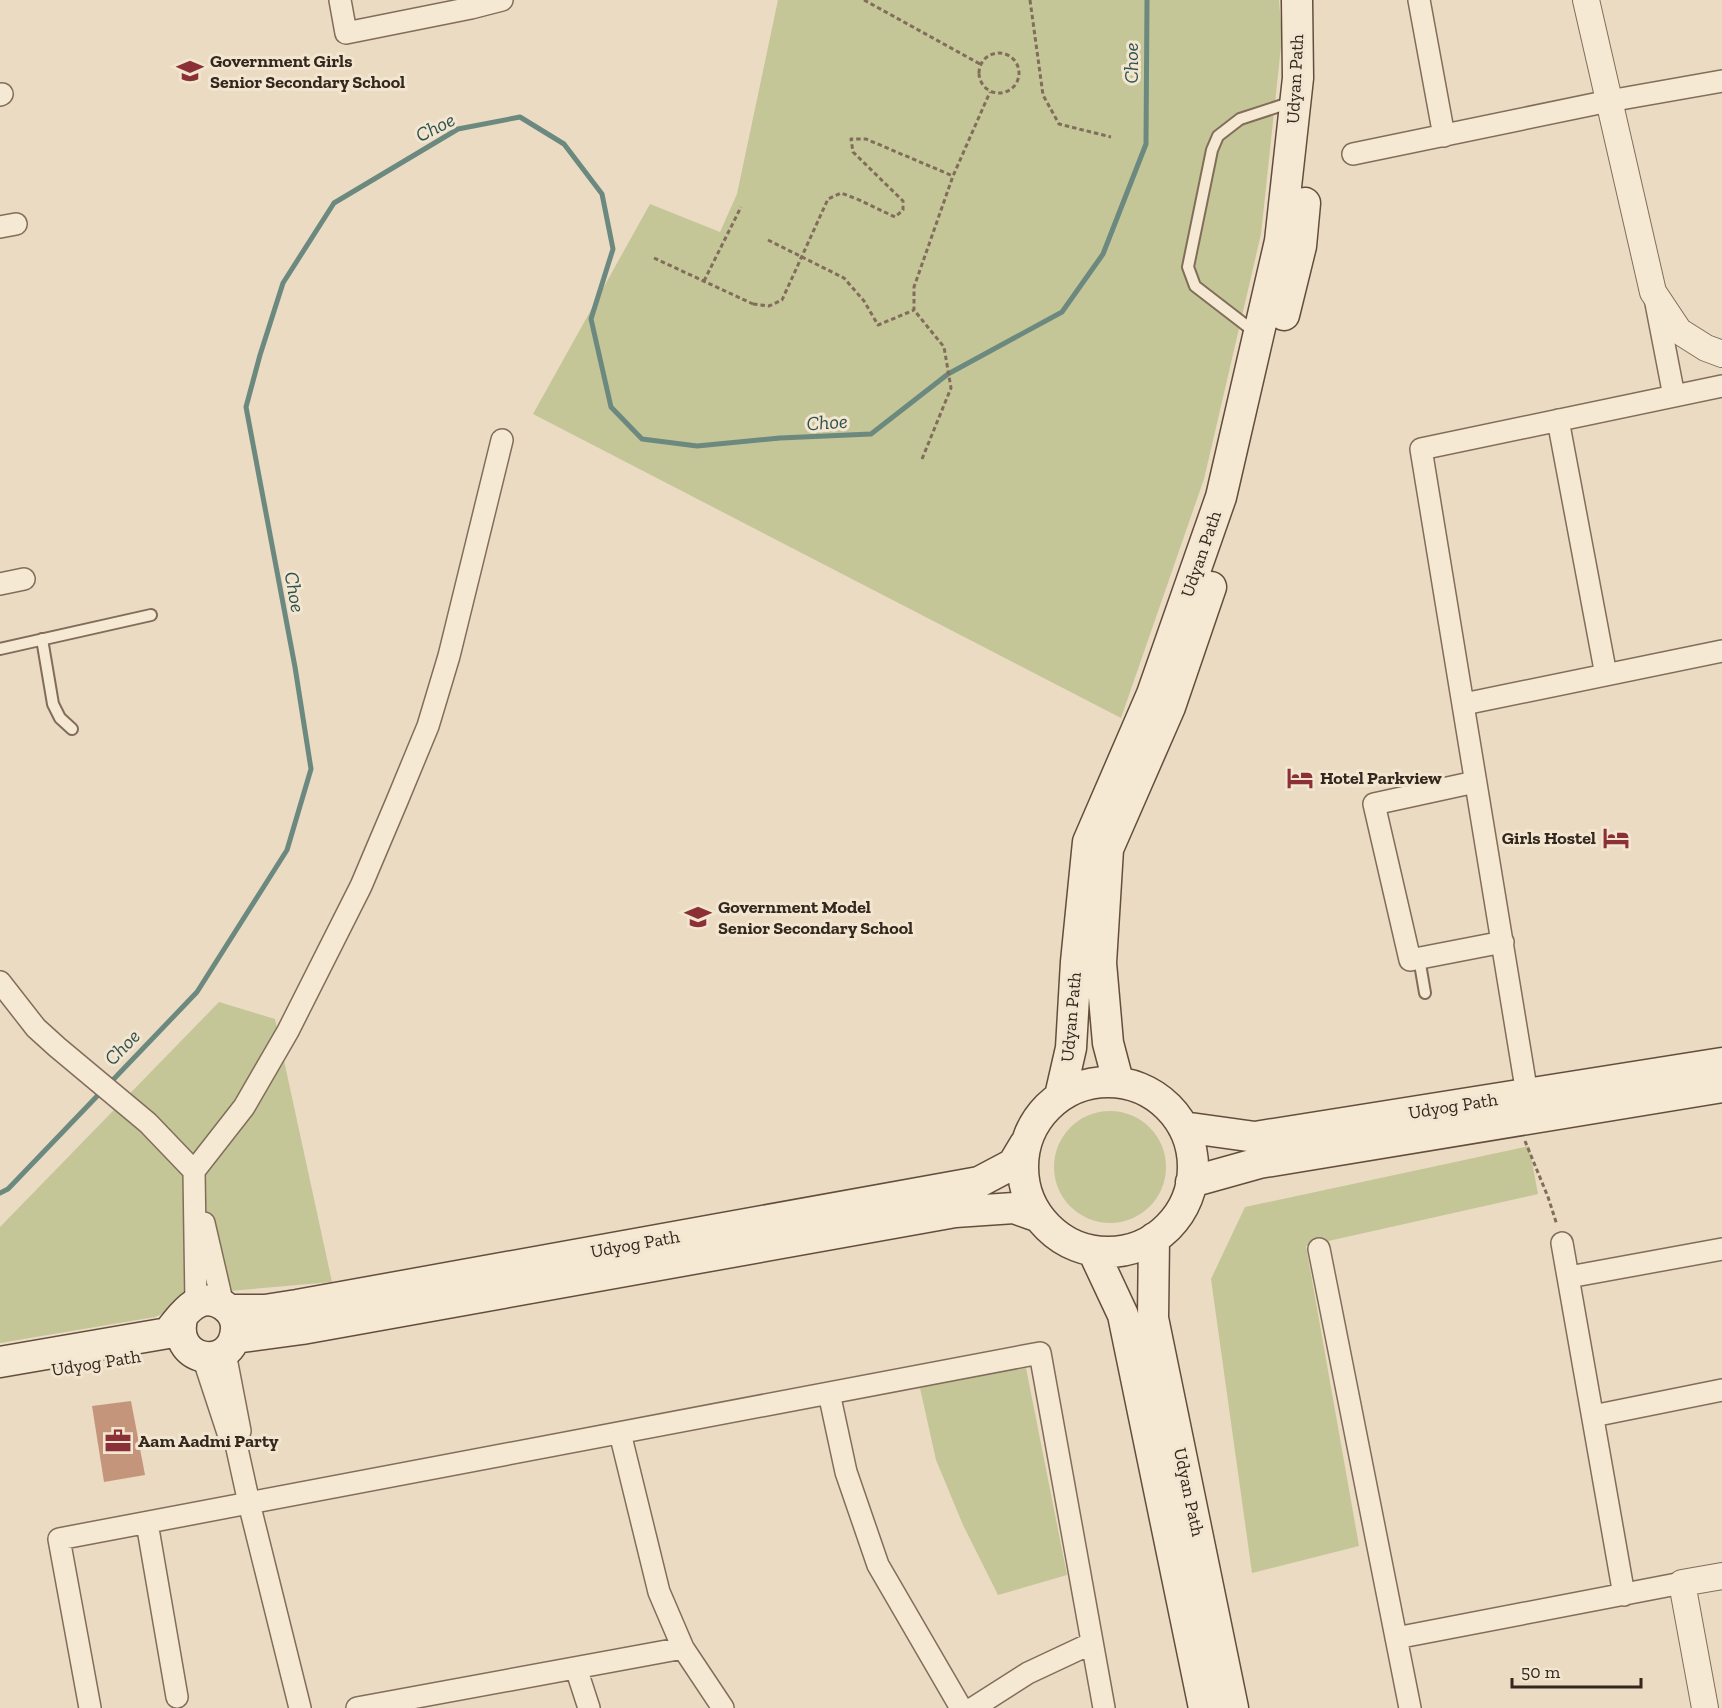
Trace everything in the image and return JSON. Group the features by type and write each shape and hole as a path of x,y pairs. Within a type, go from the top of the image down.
{"main road":[{"name":"Udyan Path","path":"1060,1096 1071,1048 1076,962 1088,842 1152,694 1221,497 1280,241 1298,78 1297,0"},
{"name":"Udyan Path","path":"1118,1082 1108,1042 1101,963 1108,849 1170,707 1238,507 1300,246 1317,80 1314,0"},
{"name":"Udyog Path","path":"1191,1182 1259,1162 1722,1063"},
{"path":"1118,1082 1138,1086 1156,1096 1172,1110 1189,1140 1193,1168 1188,1196 1178,1214 1165,1230 1154,1238 1125,1250 1093,1251 1068,1243 1038,1217 1029,1200 1024,1182 1022,1163 1025,1144 1035,1122 1050,1103 1060,1096 1088,1083 1118,1082"},
{"name":"Udyog Path","path":"1183,1127 1255,1137 1722,1087"},
{"name":"Udyog Path","path":"0,1380 116,1359 172,1352 211,1329 266,1310 979,1182 1013,1164 1025,1144"},
{"name":"Udyog Path","path":"0,1362 168,1333 211,1329 302,1329 954,1212 1014,1208 1038,1217"},
{"name":"Udyan Path","path":"1154,1238 1153,1318 1233,1708"},
{"name":"Udyan Path","path":"1093,1251 1123,1315 1204,1708"}],"street":[{"path":"340,0 346,33 470,4 502,0"},
{"path":"1419,0 1444,136"},
{"path":"1586,0 1653,292 1674,396"},
{"path":"1353,154 1609,101 1722,81"},
{"path":"1653,292 1679,331 1706,348 1722,354"},
{"path":"1522,1107 1503,942 1421,449 1722,386"},
{"path":"1558,420 1606,675"},
{"path":"195,1180 244,1107 288,1031 361,886 398,801 428,726 446,666 502,440"},
{"path":"0,584 24,579"},
{"path":"1464,704 1606,675 1721,658"},
{"path":"1475,782 1374,804 1410,960 1503,942"},
{"path":"0,982 36,1028 148,1123 195,1180 211,1329 240,1431 236,1444 300,1708"},
{"path":"1562,1243 1624,1595"},
{"path":"1318,1249 1410,1708"},
{"path":"1569,1277 1722,1249"},
{"path":"90,1708 59,1539 1040,1353 1104,1708"},
{"path":"1593,1416 1722,1390"},
{"path":"829,1393 846,1472 878,1565 961,1708"},
{"path":"620,1433 660,1592 683,1648 723,1708"},
{"path":"147,1523 177,1697"},
{"path":"1396,1638 1722,1576"},
{"path":"1682,1583 1705,1708"},
{"path":"973,1708 1028,1673 1092,1643"},
{"path":"362,1708 683,1648"},
{"path":"576,1668 589,1708"}],"lane":[{"path":"1258,335 1195,286 1188,267 1212,150 1218,136 1240,119 1296,101"},
{"path":"0,649 152,615"},
{"path":"42,639 53,704 60,718 72,729"},
{"path":"1419,958 1425,993"}],"path":[{"path":"864,0 980,64"},
{"path":"1030,0 1043,95 1059,124 1111,137"},
{"path":"1003,52 1014,59 1018,65 1018,79 1015,85 1004,93 990,92 981,83 978,70 980,64 989,54 1003,52"},
{"path":"922,459 951,388 944,347 914,310 914,287 953,176 990,92"},
{"path":"654,258 753,304 769,306 782,300 828,199 841,193 895,217 903,210 903,201 852,152 851,139 866,140 953,176"},
{"path":"704,281 741,207"},
{"path":"768,240 844,278 864,301 878,325 914,310"},
{"path":"1522,1107 1562,1243"}],"green space":[{"path":"778,0 1279,0 1282,37 1261,234 1204,479 1121,718 533,414 650,204 720,232 737,194"},
{"path":"219,1002 275,1019 332,1282 218,1292 155,1317 0,1343 0,1227"},
{"path":"1110,1111 1132,1115 1150,1127 1162,1145 1166,1167 1162,1189 1150,1207 1132,1219 1110,1223 1088,1219 1070,1207 1058,1189 1054,1167 1058,1145 1070,1127 1088,1115"},
{"path":"1529,1146 1538,1194 1306,1246 1359,1546 1252,1573 1211,1279 1245,1207"},
{"path":"1026,1368 1067,1575 998,1595 963,1525 936,1460 920,1388"}],"building":[{"name":"Aam Aadmi Party","path":"131,1401 145,1475 104,1482 92,1406"}],"waterway":[{"name":"Choe","path":"109,1084 197,992 287,850 311,769 295,667 246,407 283,283 334,203 458,129 520,117 564,144 602,194 613,249 591,319 611,407 642,439 697,446 780,438 871,434 948,374 1062,312 1103,254 1146,144 1147,0"},
{"name":"Choe","path":"0,1193 8,1189 102,1091"}],"place":[{"name":"Government Girls Senior Secondary School","path":"190,71"},
{"name":"Hotel Parkview","path":"1300,778"},
{"name":"Girls Hostel","path":"1616,838"},
{"name":"Government Model Senior Secondary School","path":"698,917"},
{"name":"Aam Aadmi Party","path":"118,1441"}]}
